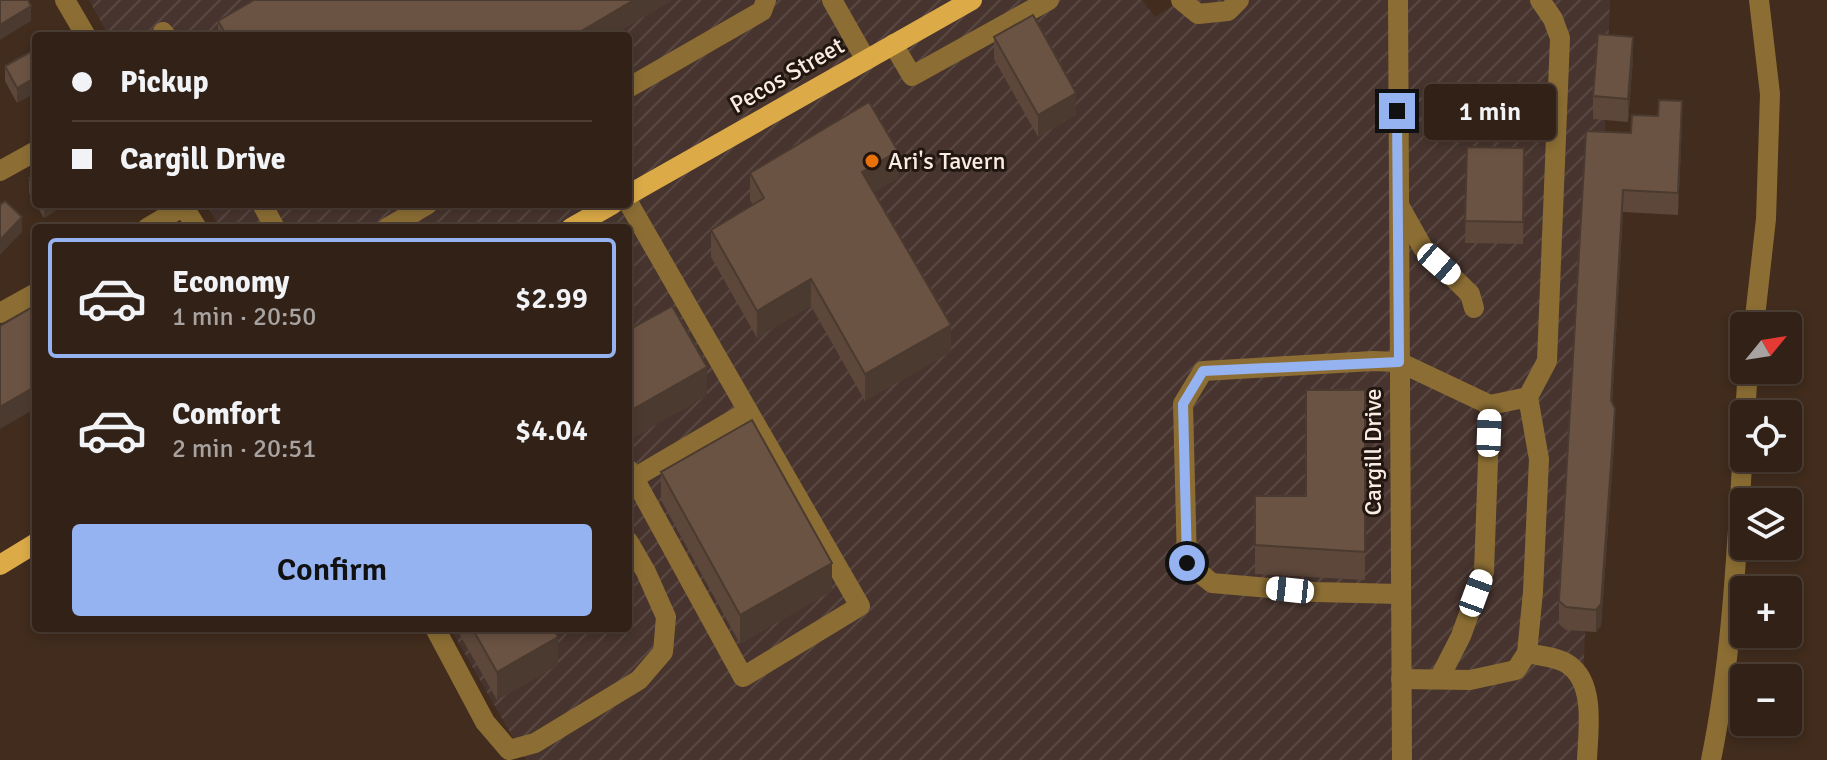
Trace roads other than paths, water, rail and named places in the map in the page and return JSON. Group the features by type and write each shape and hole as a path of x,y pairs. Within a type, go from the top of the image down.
{"main road":[{"name":"Pecos Street","path":"632,193 972,0"},
{"path":"578,224 606,208"},
{"path":"0,565 32,545"}],"street":[{"path":"65,0 84,32"},
{"path":"632,86 762,11 766,0"},
{"path":"832,0 866,60"},
{"path":"893,44 912,76 1049,0"},
{"path":"1181,0 1198,14 1228,11 1239,0"},
{"name":"Cargill Drive","path":"1398,0 1402,760"},
{"path":"1401,679 1470,680 1516,670 1527,653 1539,459 1528,397 1547,361 1560,38 1553,19 1540,0"},
{"path":"1756,312 1766,219 1770,94 1759,0"},
{"path":"0,171 32,153"},
{"path":"1398,203 1423,248 1470,294 1474,308"},
{"path":"153,224 178,208"},
{"path":"394,224 421,208"},
{"path":"631,208 860,606 743,677 632,475"},
{"path":"0,313 32,301"},
{"path":"1400,594 1315,592 1212,583 1187,563 1183,404 1203,371 1399,362 1490,405 1528,397"},
{"path":"1439,679 1461,636 1484,572 1490,405"},
{"path":"632,472 748,411"},
{"path":"1711,760 1722,707 1732,630 1742,472"},
{"path":"437,632 485,722 509,750 535,743 639,680 663,652 666,617 632,548"},
{"path":"1527,653 1567,663 1579,674 1588,701 1587,760"}],"place":[{"name":"Ari's Tavern","path":"872,161"}]}
